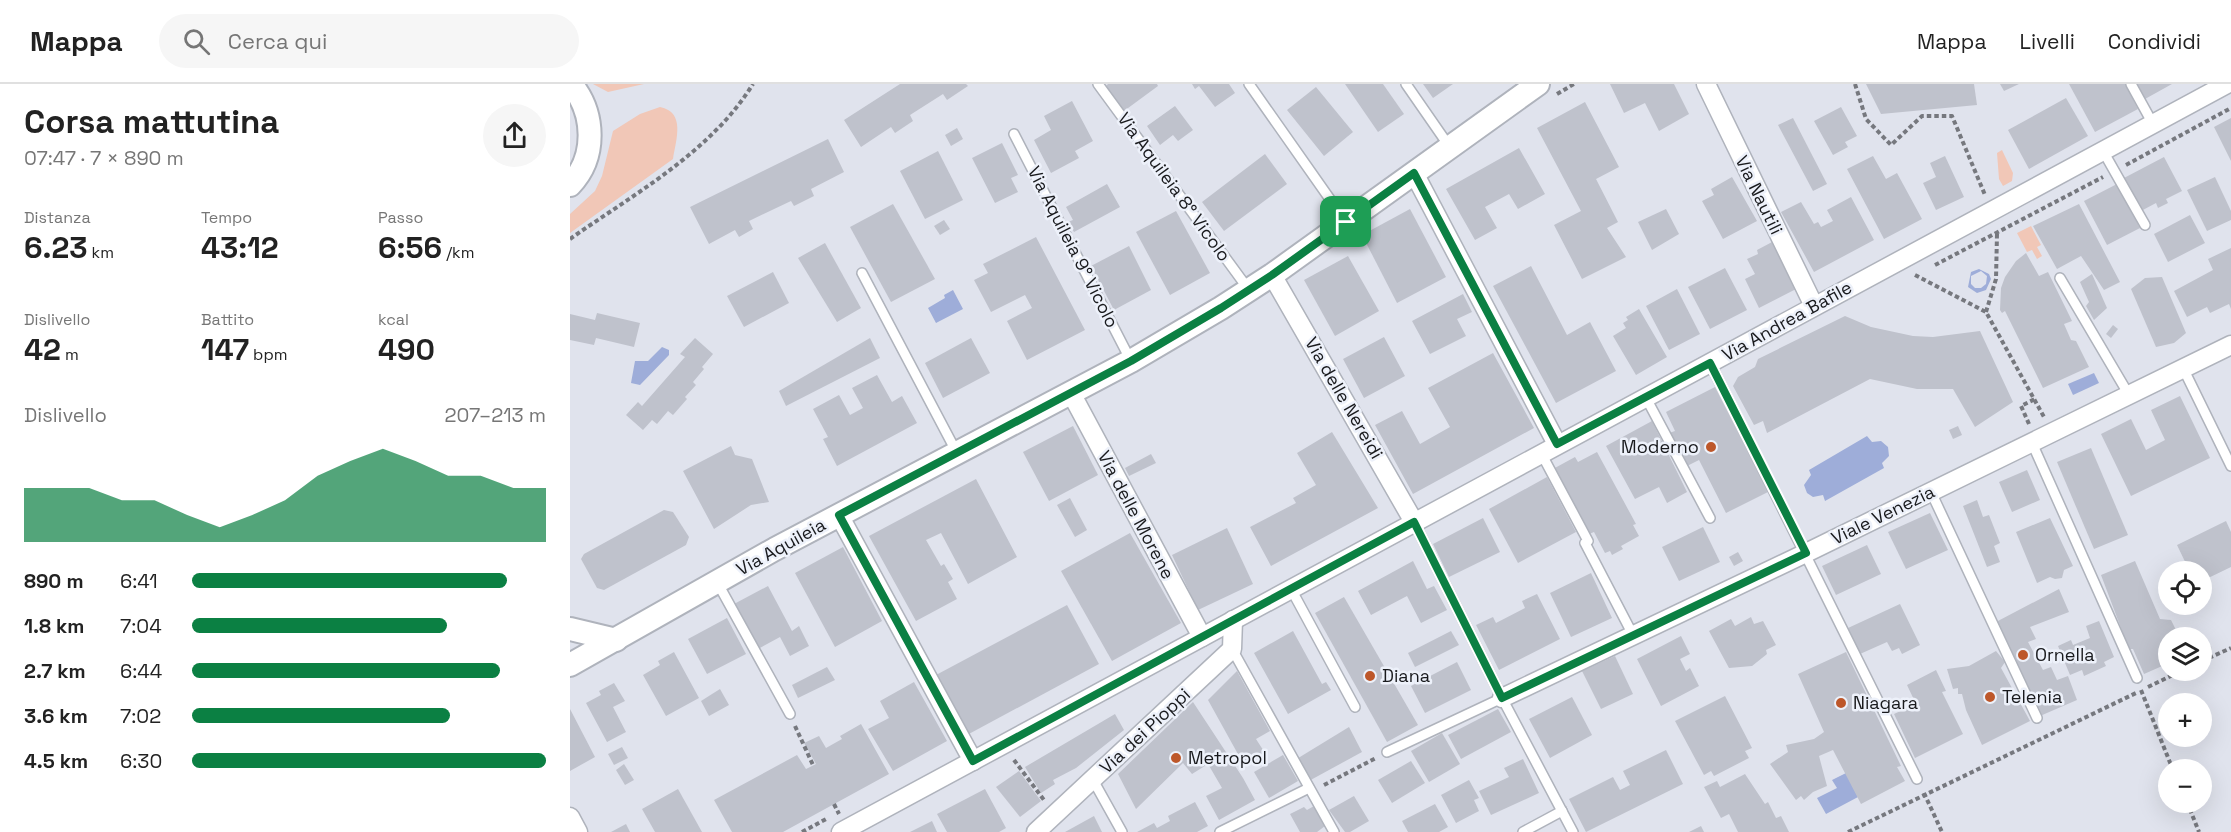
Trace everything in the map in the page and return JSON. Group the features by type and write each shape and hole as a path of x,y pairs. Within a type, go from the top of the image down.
{"street":[{"path":"570,185 583,166 590,135 588,117 580,97 571,84"},
{"name":"Via Aquileia","path":"570,665 839,515 1131,361 1272,275 1538,84"},
{"name":"Via Nautili","path":"1706,84 1814,306"},
{"name":"Via Andrea Bafile","path":"841,832 2227,84"},
{"path":"1414,173 1549,448"},
{"name":"Via delle Nereidi","path":"1272,275 1414,522"},
{"name":"Viale Venezia","path":"1502,698 1806,553 2231,345"},
{"name":"Via delle Morene","path":"1071,393 1203,637"},
{"path":"839,515 973,761"},
{"path":"1232,649 1233,620"},
{"path":"570,629 616,640"},
{"name":"Via dei Pioppi","path":"1036,832 1232,649"},
{"path":"570,817 578,832"}],"lane":[{"name":"Via Aquileia 8° Vicolo","path":"1098,84 1248,290"},
{"path":"1249,84 1346,222"},
{"path":"1406,84 1450,147"},
{"path":"2131,84 2152,124"},
{"name":"Via Aquileia 9° Vicolo","path":"1014,134 1131,361"},
{"path":"2103,151 2145,225"},
{"path":"862,273 957,453"},
{"path":"2060,278 2129,395"},
{"path":"1710,363 1917,779"},
{"path":"2183,368 2231,466"},
{"path":"1646,396 1710,518"},
{"path":"2034,442 2136,678"},
{"path":"1549,448 1588,541 1585,543 1633,634"},
{"path":"1931,492 2037,718"},
{"path":"1414,522 1502,698 1573,832"},
{"path":"717,582 790,714"},
{"path":"1290,589 1355,707"},
{"path":"1232,649 1334,832"},
{"path":"1387,752 1502,698"},
{"path":"1093,780 1122,832"},
{"path":"1220,832 1310,790"},
{"path":"1524,832 1562,811"}],"path":[{"path":"570,239 687,157 742,102 753,84"},
{"path":"1855,84 1866,119 1891,145 1922,116 1952,116 1992,212"},
{"path":"2027,218 2231,108"},
{"path":"1986,312 1996,279 1997,234"},
{"path":"1915,275 1986,312 2047,423"},
{"path":"2034,442 2021,406 2035,399"},
{"path":"2212,657 2231,648"},
{"path":"1848,832 2160,681"},
{"path":"2141,690 2169,759"},
{"path":"790,714 813,765"},
{"path":"1004,744 1055,815"},
{"path":"1310,790 1387,752"},
{"path":"1924,794 1942,832"},
{"path":"2191,813 2199,832"}],"shaded area":[{"path":"593,84 644,84 608,92"},
{"path":"660,107 668,110 676,121 677,136 673,159 570,233 570,214 595,191 602,176 613,131 640,114"},
{"path":"2002,150 2013,173 2012,181 2003,186 1999,179 1997,153"},
{"path":"2031,226 2041,245 2037,247 2042,256 2037,259 2032,250 2027,252 2017,233"}],"water":[{"path":"1979,269 1989,274 1991,279 1986,290 1977,293 1968,287 1971,272","holes":["1981,271 1987,276 1986,284 1981,288 1975,288 1971,284 1971,276"]},
{"path":"953,290 963,309 936,323 928,308 945,298 944,295"},
{"path":"662,347 669,350 669,355 640,385 631,383 635,361 648,361"},
{"path":"2094,373 2099,383 2073,395 2068,384"},
{"path":"1867,436 1872,442 1881,441 1888,447 1889,456 1882,463 1884,468 1825,501 1823,495 1813,497 1807,493 1804,485 1811,475 1809,470"},
{"path":"1846,773 1858,797 1826,814 1817,798 1837,788 1832,780"}],"building":[{"path":"900,84 966,84 968,86 947,100 943,94 910,115 913,121 895,133 891,127 861,147 844,120"},
{"path":"1108,84 1157,84 1158,86 1124,111 1106,86"},
{"path":"1192,84 1229,84 1235,93 1215,107 1199,86 1195,89"},
{"path":"1345,84 1383,84 1404,114 1378,132"},
{"path":"1423,84 1453,84 1433,98"},
{"path":"1610,84 1674,84 1689,114 1659,131 1645,103 1624,113"},
{"path":"1866,84 1974,84 1977,105 1881,114"},
{"path":"2000,84 2019,84 2004,91"},
{"path":"2069,84 2125,84 2138,109 2095,132"},
{"path":"2137,84 2172,84 2145,99"},
{"path":"1316,87 1353,132 1324,156 1287,110"},
{"path":"2066,98 2088,136 2029,169 2008,130"},
{"path":"1072,101 1093,141 1075,151 1079,158 1051,173 1034,140 1051,130 1044,116"},
{"path":"1585,102 1619,167 1596,179 1618,222 1607,228 1626,257 1582,279 1554,225 1581,211 1537,128"},
{"path":"1175,106 1193,130 1178,141 1173,135 1160,145 1147,126"},
{"path":"1841,107 1857,136 1845,142 1848,147 1833,155 1814,121"},
{"path":"1793,118 1827,184 1813,191 1778,125"},
{"path":"2231,118 2231,161 2214,127"},
{"path":"957,128 963,139 951,146 945,135"},
{"path":"828,139 844,172 811,189 814,196 794,206 791,201 749,221 753,229 739,237 735,230 709,244 690,207"},
{"path":"1002,143 1018,175 1011,178 1018,192 995,203 972,158"},
{"path":"1519,148 1545,194 1518,209 1509,194 1485,207 1497,228 1475,240 1446,189"},
{"path":"938,151 963,200 925,219 900,171"},
{"path":"1265,154 1287,184 1224,231 1202,202"},
{"path":"1873,156 1886,179 1897,173 1922,219 1884,239 1847,169"},
{"path":"1945,156 1964,197 1936,210 1923,183 1936,177 1930,163"},
{"path":"2164,157 2182,191 2166,199 2168,203 2158,208 2156,203 2141,211 2124,178"},
{"path":"1732,177 1757,221 1723,239 1702,201 1714,195 1711,189"},
{"path":"2215,177 2231,211 2231,220 2207,231 2187,190"},
{"path":"1107,184 1120,207 1074,232 1068,222 1073,220 1066,207"},
{"path":"2117,184 2140,228 2107,245 2084,201"},
{"path":"1851,197 1874,240 1814,272 1781,212 1801,202 1814,224 1818,222 1821,227 1833,221 1827,210"},
{"path":"893,204 935,279 891,302 850,227"},
{"path":"2079,204 2120,282 2104,290 2081,256 2057,269 2033,226"},
{"path":"1410,209 1446,277 1397,303 1362,235"},
{"path":"1666,209 1679,234 1652,250 1638,222"},
{"path":"1176,211 1210,273 1170,295 1136,232"},
{"path":"2190,215 2205,243 2168,262 2154,234"},
{"path":"944,220 950,229 940,235 934,226"},
{"path":"1036,237 1085,330 1027,360 1007,321 1032,308 1025,295 991,312 974,280 988,273 983,264"},
{"path":"1774,241 1798,288 1759,308 1745,279 1755,274 1747,259 1758,254 1757,250"},
{"path":"825,243 861,308 837,322 798,258"},
{"path":"1129,246 1151,290 1114,310 1091,266"},
{"path":"2231,248 2231,309 2229,304 2210,313 2207,307 2187,317 2174,291 2213,270 2208,259"},
{"path":"2026,253 2039,276 2048,272 2072,321 2064,324 2071,340 2076,341 2089,367 2043,388 2005,311 2002,313 2000,310 2001,288 2005,277 2016,261"},
{"path":"1348,256 1379,311 1335,336 1304,280"},
{"path":"1531,266 1567,335 1590,322 1616,371 1556,403 1493,286"},
{"path":"1725,268 1747,310 1710,329 1688,287"},
{"path":"773,272 789,303 744,327 727,296"},
{"path":"2092,274 2107,308 2094,320 2086,306 2089,302 2080,282"},
{"path":"2162,277 2186,333 2174,343 2156,347 2131,289 2145,278"},
{"path":"1677,289 1700,334 1669,350 1646,306"},
{"path":"1463,294 1472,312 1457,319 1466,336 1430,354 1412,321"},
{"path":"1639,309 1667,357 1636,375 1613,336 1626,328 1623,323 1628,320 1626,317"},
{"path":"597,313 640,323 634,347 596,338 594,345 570,340 570,314 595,320"},
{"path":"1845,316 1871,327 1913,336 1933,337 1980,331 2013,402 1975,427 1953,389 1917,389 1870,379 1767,433 1763,421 1754,425 1733,386 1738,377 1755,367 1758,359"},
{"path":"2113,325 2118,329 2111,338 2106,334"},
{"path":"1384,337 1405,376 1364,398 1343,359"},
{"path":"695,338 713,354 693,382 696,385 673,415 668,411 657,424 652,420 643,430 626,415 638,402 642,406 685,357 680,354"},
{"path":"870,338 880,358 786,406 779,391"},
{"path":"971,338 990,373 943,398 925,363"},
{"path":"1493,353 1534,428 1413,494 1375,425 1402,411 1420,444 1450,427 1428,388"},
{"path":"877,375 892,402 902,396 917,423 837,466 823,439 828,437 813,409 839,395 850,415 863,408 852,388"},
{"name":"Moderno","path":"1715,387 1768,492 1726,513 1699,460 1687,466 1669,433 1675,431 1666,412"},
{"path":"2180,396 2210,458 2131,496 2101,434 2131,419 2146,450 2165,440 2151,410"},
{"path":"1652,421 1687,492 1667,503 1659,487 1635,499 1606,446"},
{"path":"1073,426 1098,475 1049,501 1023,452"},
{"path":"1958,426 1962,435 1953,439 1949,430"},
{"path":"1332,432 1378,508 1271,566 1250,527 1296,503 1293,498 1316,485 1297,453"},
{"path":"731,446 735,455 752,459 769,502 751,505 714,529 683,471"},
{"path":"2091,448 2128,535 2094,549 2057,462"},
{"path":"1597,452 1636,524 1633,525 1639,536 1621,546 1623,549 1612,555 1610,551 1605,553 1594,532 1589,534 1553,469 1575,457 1578,462"},
{"path":"1151,454 1156,463 1129,476 1125,468"},
{"path":"2027,470 2040,500 2012,512 1999,482"},
{"path":"1547,477 1576,532 1518,563 1489,509"},
{"path":"976,479 1017,557 968,584 941,533 926,540 941,566 944,564 953,579 948,582 957,599 916,621 869,536"},
{"path":"1070,498 1087,530 1075,537 1057,505"},
{"path":"1977,500 1983,517 1989,515 2000,543 1994,546 2000,562 1987,567 1963,506"},
{"path":"664,510 673,512 689,537 686,545 604,590 597,588 581,559 584,554"},
{"path":"1930,513 1948,550 1906,569 1888,532"},
{"path":"1483,518 1500,552 1449,577 1433,544"},
{"path":"2050,518 2073,566 2064,570 2062,578 2050,577 2037,583 2016,532"},
{"path":"2226,521 2231,532 2231,567 2212,576 2212,561 2185,561 2177,545"},
{"path":"1703,527 1720,562 1679,581 1662,547"},
{"path":"1227,528 1253,584 1198,610 1172,555"},
{"path":"1130,533 1181,623 1112,661 1061,571"},
{"path":"1867,545 1881,574 1836,595 1822,566"},
{"path":"843,547 882,621 835,647 795,573"},
{"path":"1738,552 1743,561 1734,566 1729,557"},
{"path":"1413,561 1427,589 1434,586 1447,610 1421,623 1407,596 1371,615 1358,591"},
{"path":"2135,561 2160,619 2171,620 2174,627 2158,627 2158,668 2144,674 2133,649 2126,649 2123,642 2124,636 2101,575"},
{"path":"1591,573 1612,618 1571,637 1550,593"},
{"path":"768,586 792,631 799,626 809,646 790,656 780,637 758,649 734,604"},
{"name":"Ornella","path":"2059,589 2069,612 2030,627 2036,639 2028,642 2043,670 2051,667 2057,680 2068,676 2077,700 2040,716 1996,622"},
{"path":"1537,594 1560,639 1499,670 1476,625 1493,617 1496,623 1525,608 1522,601"},
{"name":"Diana","path":"1344,597 1418,725 1387,742 1315,613"},
{"path":"1900,604 1920,645 1902,654 1899,648 1892,651 1887,642 1860,654 1848,628"},
{"path":"1067,605 1099,664 967,735 936,675"},
{"path":"1751,617 1754,624 1763,621 1776,645 1766,650 1767,654 1752,666 1729,668 1709,631 1731,619 1735,626"},
{"path":"727,618 746,654 707,674 688,639"},
{"path":"2099,621 2114,657 2104,662 2106,666 2084,676 2082,670 2070,675 2058,646 2071,640 2073,645 2090,638 2086,626"},
{"path":"1293,631 1322,684 1326,682 1331,690 1288,714 1254,653"},
{"path":"1451,631 1459,645 1415,667 1408,653"},
{"path":"1681,636 1690,654 1680,659 1686,671 1690,668 1699,686 1661,706 1637,659"},
{"name":"Telenia","path":"1996,651 2005,662 2001,668 2030,721 1982,745 1966,710 1962,694 1958,694 1958,688 1953,689 1947,669 1969,666"},
{"path":"674,652 699,698 666,716 643,675 660,665 658,661"},
{"name":"Niagara","path":"1846,652 1901,766 1897,767 1905,781 1861,804 1833,750 1819,756 1827,786 1813,792 1804,800 1801,796 1796,800 1770,764 1788,752 1786,745 1814,739 1824,732 1798,674"},
{"path":"1615,656 1633,694 1601,709 1582,671"},
{"path":"1457,662 1471,690 1425,713 1411,686"},
{"path":"827,667 835,680 798,698 792,685"},
{"path":"1936,670 1946,691 1942,692 1963,734 1915,758 1894,714 1916,704 1907,685"},
{"path":"1237,671 1270,731 1256,739 1265,753 1244,765 1208,700"},
{"path":"914,682 947,741 893,771 868,729 889,718 880,701"},
{"path":"614,683 625,701 613,707 626,732 607,742 586,703 601,695 599,691"},
{"path":"720,689 729,705 709,716 701,701"},
{"path":"1725,696 1752,748 1745,751 1749,758 1714,776 1711,771 1704,775 1675,721"},
{"path":"1572,697 1592,735 1550,758 1529,719"},
{"name":"Metropol","path":"1193,702 1255,800 1219,820 1206,796 1222,788 1208,764 1192,774 1183,763 1136,809 1118,774"},
{"path":"570,709 595,757 570,771"},
{"path":"1498,709 1511,732 1461,759 1448,735"},
{"path":"1115,714 1124,730 1076,768 1053,780 1055,784 1041,793 1025,767"},
{"path":"861,724 889,774 783,832 732,832 714,800 797,755 806,769 816,764 804,743 819,736 826,748 842,739 840,736"},
{"path":"1349,727 1362,752 1307,782 1295,760"},
{"path":"1442,733 1460,764 1429,782 1411,751"},
{"path":"622,747 628,758 614,765 608,754"},
{"path":"1666,750 1683,784 1586,832 1569,799 1613,777 1620,790 1630,785 1623,771"},
{"path":"1283,755 1298,781 1269,798 1254,772"},
{"path":"1523,759 1539,793 1491,815 1479,791 1509,777 1504,768"},
{"path":"1411,761 1425,783 1392,803 1378,780"},
{"path":"624,764 634,780 625,785 616,770"},
{"path":"1019,771 1041,801 1020,817 996,787"},
{"path":"1745,774 1765,804 1768,802 1776,818 1781,816 1789,832 1738,832 1729,814 1721,818 1704,787 1717,781 1720,787"},
{"path":"1469,780 1479,798 1474,800 1479,811 1456,823 1441,795"},
{"path":"678,789 702,832 655,832 642,809"},
{"path":"985,789 1006,828 999,832 947,832 937,814"},
{"path":"1354,796 1369,821 1350,832 1345,832 1329,810"},
{"path":"1195,802 1208,826 1197,832 1137,832 1154,823 1157,828 1170,821 1168,816"},
{"path":"1435,804 1448,827 1439,832 1408,832 1402,821"},
{"path":"1314,806 1325,826 1317,832 1300,832 1290,814 1304,807 1307,810"},
{"path":"1094,816 1102,832 1065,832"},
{"path":"932,821 937,832 910,832"},
{"path":"626,824 630,832 611,832"},
{"path":"1701,826 1704,832 1689,832"}],"place":[{"name":"Moderno","path":"1711,447"},
{"name":"Ornella","path":"2023,655"},
{"name":"Diana","path":"1370,676"},
{"name":"Telenia","path":"1990,697"},
{"name":"Niagara","path":"1841,703"},
{"name":"Metropol","path":"1176,758"}],"route":[{"path":"1414,173 1557,444 1710,363 1806,553 1502,698 1414,522 973,761 839,515 1131,361 1221,308 1346,222 1414,173"}]}
